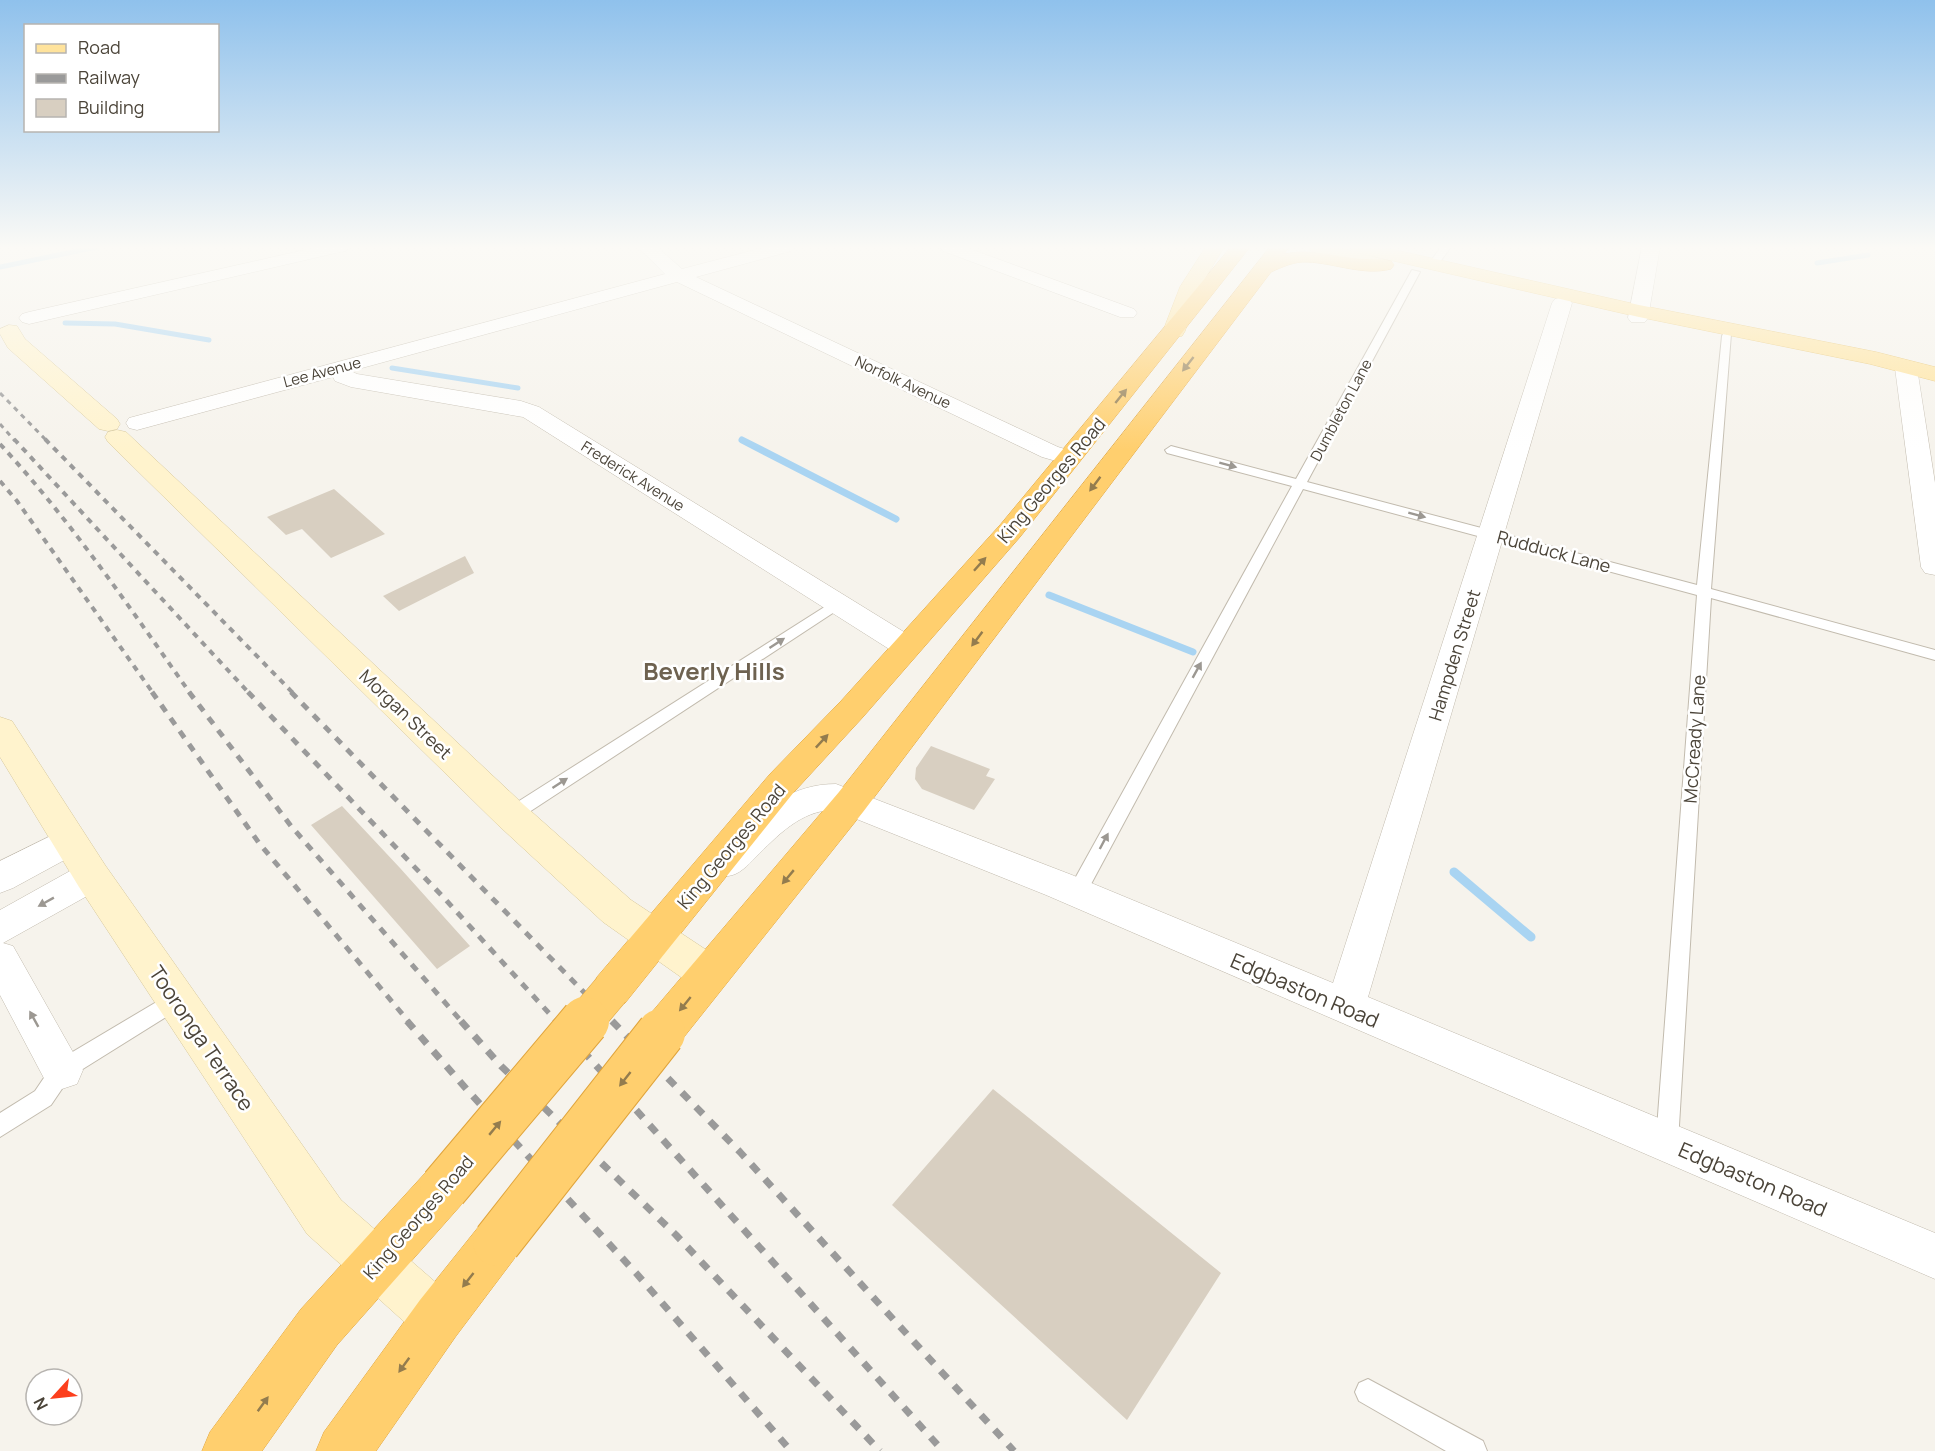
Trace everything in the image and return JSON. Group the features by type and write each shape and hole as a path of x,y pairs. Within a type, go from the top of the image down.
{"highway":[{"name":"King Georges Road","path":"228,1451 319,1327 444,1188 782,783 1010,531 1188,315"},
{"name":"King Georges Road","path":"343,1451 438,1318 497,1242 661,1033 850,802 1226,315"}],"main road":[{"path":"1174,332 1178,315"},
{"path":"1641,315 1727,336 1878,366 1899,367"},
{"path":"1642,315 1876,359 1899,367 1935,374"}],"street":[{"path":"2,324 25,325 29,322 29,318 43,315"},
{"name":"Lee Avenue","path":"121,428 534,315"},
{"name":"Norfolk Avenue","path":"761,315 1050,452 1070,458"},
{"name":"Hampden Street","path":"1345,1007 1558,315"},
{"name":"Morgan Street","path":"2,324 16,343 121,428 511,815 617,911 709,974"},
{"name":"Frederick Avenue","path":"338,367 343,376 351,380 531,412 907,647"},
{"path":"1899,367 1930,504 1935,567"},
{"name":"Tooronga Terrace","path":"2,737 175,1000 324,1217 438,1318"},
{"name":"Edgbaston Road","path":"693,892 798,804 817,796 850,802 1076,893 1935,1256"},
{"path":"0,878 69,841"},
{"path":"0,928 92,876"},
{"path":"0,958 62,1070"}],"lane":[{"name":"Dumbleton Lane","path":"1076,893 1301,484 1397,315"},
{"name":"McCready Lane","path":"1667,1142 1704,592 1727,336"},
{"name":"Rudduck Lane","path":"1172,450 1492,534 1935,655"},
{"path":"511,815 837,604"},
{"path":"0,1126 43,1098 62,1070 175,1000"},
{"path":"1368,1392 1473,1451"}],"building":[{"path":"334,489 385,534 331,558 302,529 286,535 267,517"},
{"path":"465,556 474,573 399,611 383,596"},
{"path":"931,746 990,769 986,776 995,779 974,810 922,789 915,779 916,768"},
{"path":"342,806 470,946 437,969 311,825"},
{"path":"993,1089 1221,1273 1127,1420 892,1205"}],"waterway":[{"path":"65,323 115,324 209,340"},
{"path":"392,368 518,388"},
{"path":"742,440 896,519"},
{"path":"1049,595 1193,652"},
{"path":"1454,872 1531,937"}],"railway":[{"path":"0,393 47,441"},
{"path":"0,424 15,441"},
{"path":"14,439 249,693"},
{"path":"45,439 293,693"},
{"path":"0,444 75,534 190,693"},
{"path":"0,481 17,501 153,693"},
{"path":"152,692 259,843 409,1022"},
{"path":"189,692 291,826 462,1022"},
{"path":"248,692 445,899 557,1022"},
{"path":"291,692 613,1022"},
{"path":"407,1021 469,1092 636,1273 791,1451"},
{"path":"461,1021 501,1066 676,1235 880,1451"},
{"path":"556,1021 943,1451"},
{"path":"612,1021 740,1152 1014,1451"}],"district":[{"name":"Beverly Hills","path":"714,670"}]}
